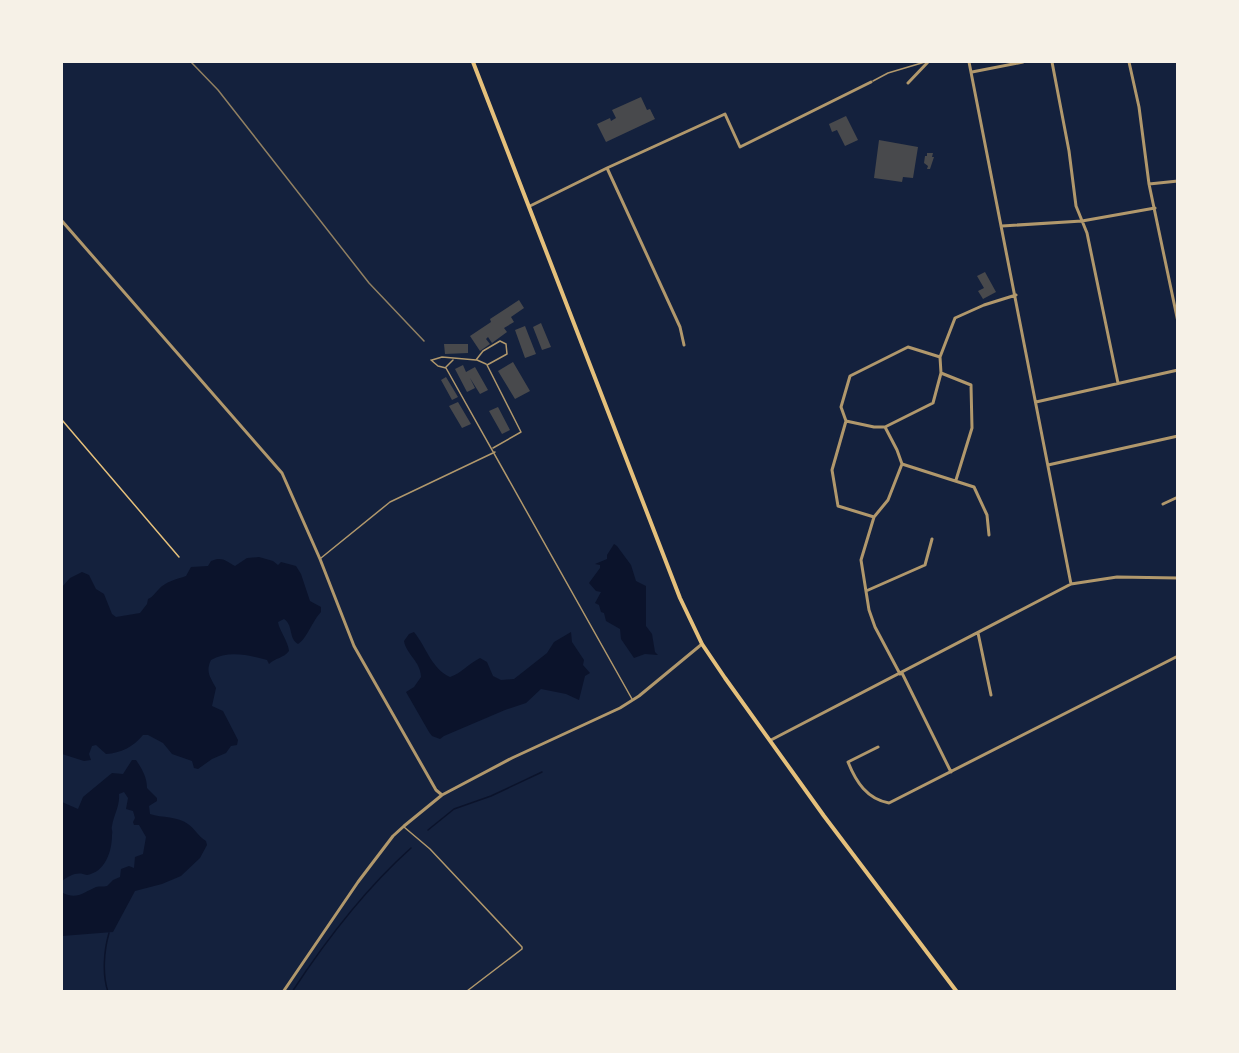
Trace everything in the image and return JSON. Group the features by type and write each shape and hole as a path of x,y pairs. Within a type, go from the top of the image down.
{"main road":[{"path":"474,62 680,598 702,644 857,861 957,992"}],"street":[{"path":"908,83 927,62"},
{"path":"969,62 1071,584"},
{"path":"972,72 1023,62"},
{"path":"1052,62 1069,151 1076,206 1087,232 1118,384"},
{"path":"1129,62 1139,107 1149,184 1178,322"},
{"path":"530,206 725,114 740,147 871,82"},
{"path":"607,168 680,327 684,345"},
{"path":"1149,184 1178,181"},
{"path":"1002,226 1082,221 1155,208"},
{"path":"62,221 282,473 320,559 354,646 436,790 442,795"},
{"path":"846,421 885,427 933,403 941,373 940,357 955,318 984,305 1016,295"},
{"path":"874,517 838,506 832,470 846,421 841,407 850,376 909,347 940,357"},
{"path":"1036,402 1178,370"},
{"path":"941,373 971,385 972,428 956,480"},
{"path":"885,427 902,464 888,500 874,517 861,560 869,610 875,627 951,772"},
{"path":"1048,465 1178,436"},
{"path":"902,464 974,487 987,515 989,535"},
{"path":"1163,504 1178,497"},
{"path":"866,591 925,565 932,539"},
{"path":"771,740 1071,584 1117,577 1178,578"},
{"path":"978,633 991,695"},
{"path":"283,992 358,882 393,836 404,826 442,795 512,758 633,700 660,681 702,644"},
{"path":"878,747 848,762 854,777 864,790 877,801 889,803 1178,656"}],"lane":[{"path":"871,82 888,73 927,62"},
{"path":"476,360 483,351 500,341 506,344 507,354 487,365"},
{"path":"492,448 521,432 487,365 476,360 442,357 431,360 438,366 446,368 633,700"},
{"path":"446,368 453,359"},
{"path":"320,559 390,502 495,452"},
{"path":"404,826 430,849 522,947 522,950 468,991"}],"path":[{"path":"62,420 179,557"}],"water":[{"path":"614,544 631,565 636,581 646,586 646,626 652,634 655,652 658,655 645,654 634,658 621,639 620,629 606,621 604,613 595,603 601,592 596,591 589,583 600,568 600,565 595,564 607,559"},
{"path":"259,557 278,565 281,562 296,566 310,601 321,607 321,612 298,644 293,639 287,622 284,619 278,622 289,651 269,664 267,660 239,654 225,655 211,660 209,671 216,688 212,706 223,711 238,740 237,745 231,746 226,753 198,769 194,768 192,761 172,754 163,743 148,735 143,735 122,751 106,754 96,745 92,746 89,754 91,760 84,761 62,754 62,587 70,578 82,572 89,575 96,589 104,594 112,614 116,617 140,613 148,599 171,581 186,576 191,567 208,566 211,561 218,559 235,566 247,558"},
{"path":"414,632 438,668 450,677 480,658 487,662 493,676 501,680 514,679 547,653 554,642 571,632 572,642 584,660 583,665 590,673 585,676 579,700 566,694 541,689 526,703 440,739 429,732 406,692 414,687 421,677 419,667 404,641 409,634"},
{"path":"132,760 136,760 145,777 147,788 157,798 157,801 149,806 150,814 184,821 206,841 207,845 200,858 181,876 135,891 113,932 62,936 62,881 62,802 78,809 83,797 112,773 123,774","holes":["124,792 128,798 126,809 133,811 134,825 139,825 146,837 143,854 135,857 134,868 129,866 121,869 120,877 107,886 96,887 72,896 63,893 62,881 71,875 93,873 103,866 111,848 112,828 119,794"]}],"building":[{"path":"641,97 647,110 650,109 655,119 606,142 597,124 610,118 611,121 616,118 612,110"},
{"path":"846,116 858,140 845,146 837,130 832,132 829,124"},
{"path":"879,140 918,147 913,178 903,177 902,182 874,178"},
{"path":"927,153 933,153 932,157 934,157 930,169 927,169 928,166 924,163"},
{"path":"985,272 996,292 983,299 978,291 984,288 977,276"},
{"path":"519,300 524,308 511,317 514,322 504,328 507,332 492,343 488,337 486,339 490,344 480,351 470,336 491,322 490,319"},
{"path":"541,323 551,347 542,350 533,327"},
{"path":"525,326 536,354 525,358 515,330"},
{"path":"444,344 468,344 468,353 445,354"},
{"path":"513,362 530,391 515,399 498,371"},
{"path":"463,365 466,372 475,367 488,390 480,394 470,378 475,388 467,392 455,369"},
{"path":"446,377 458,397 452,400 441,380"},
{"path":"458,402 471,424 462,428 449,406"},
{"path":"498,407 510,430 502,434 489,411"}],"waterway":[{"path":"428,830 454,809 491,796 542,772"},
{"path":"292,992 318,953 347,916 377,881 411,848"},
{"path":"108,992 104,962 109,933"}],"railway":[{"path":"191,62 218,90 369,283 424,341"}]}
